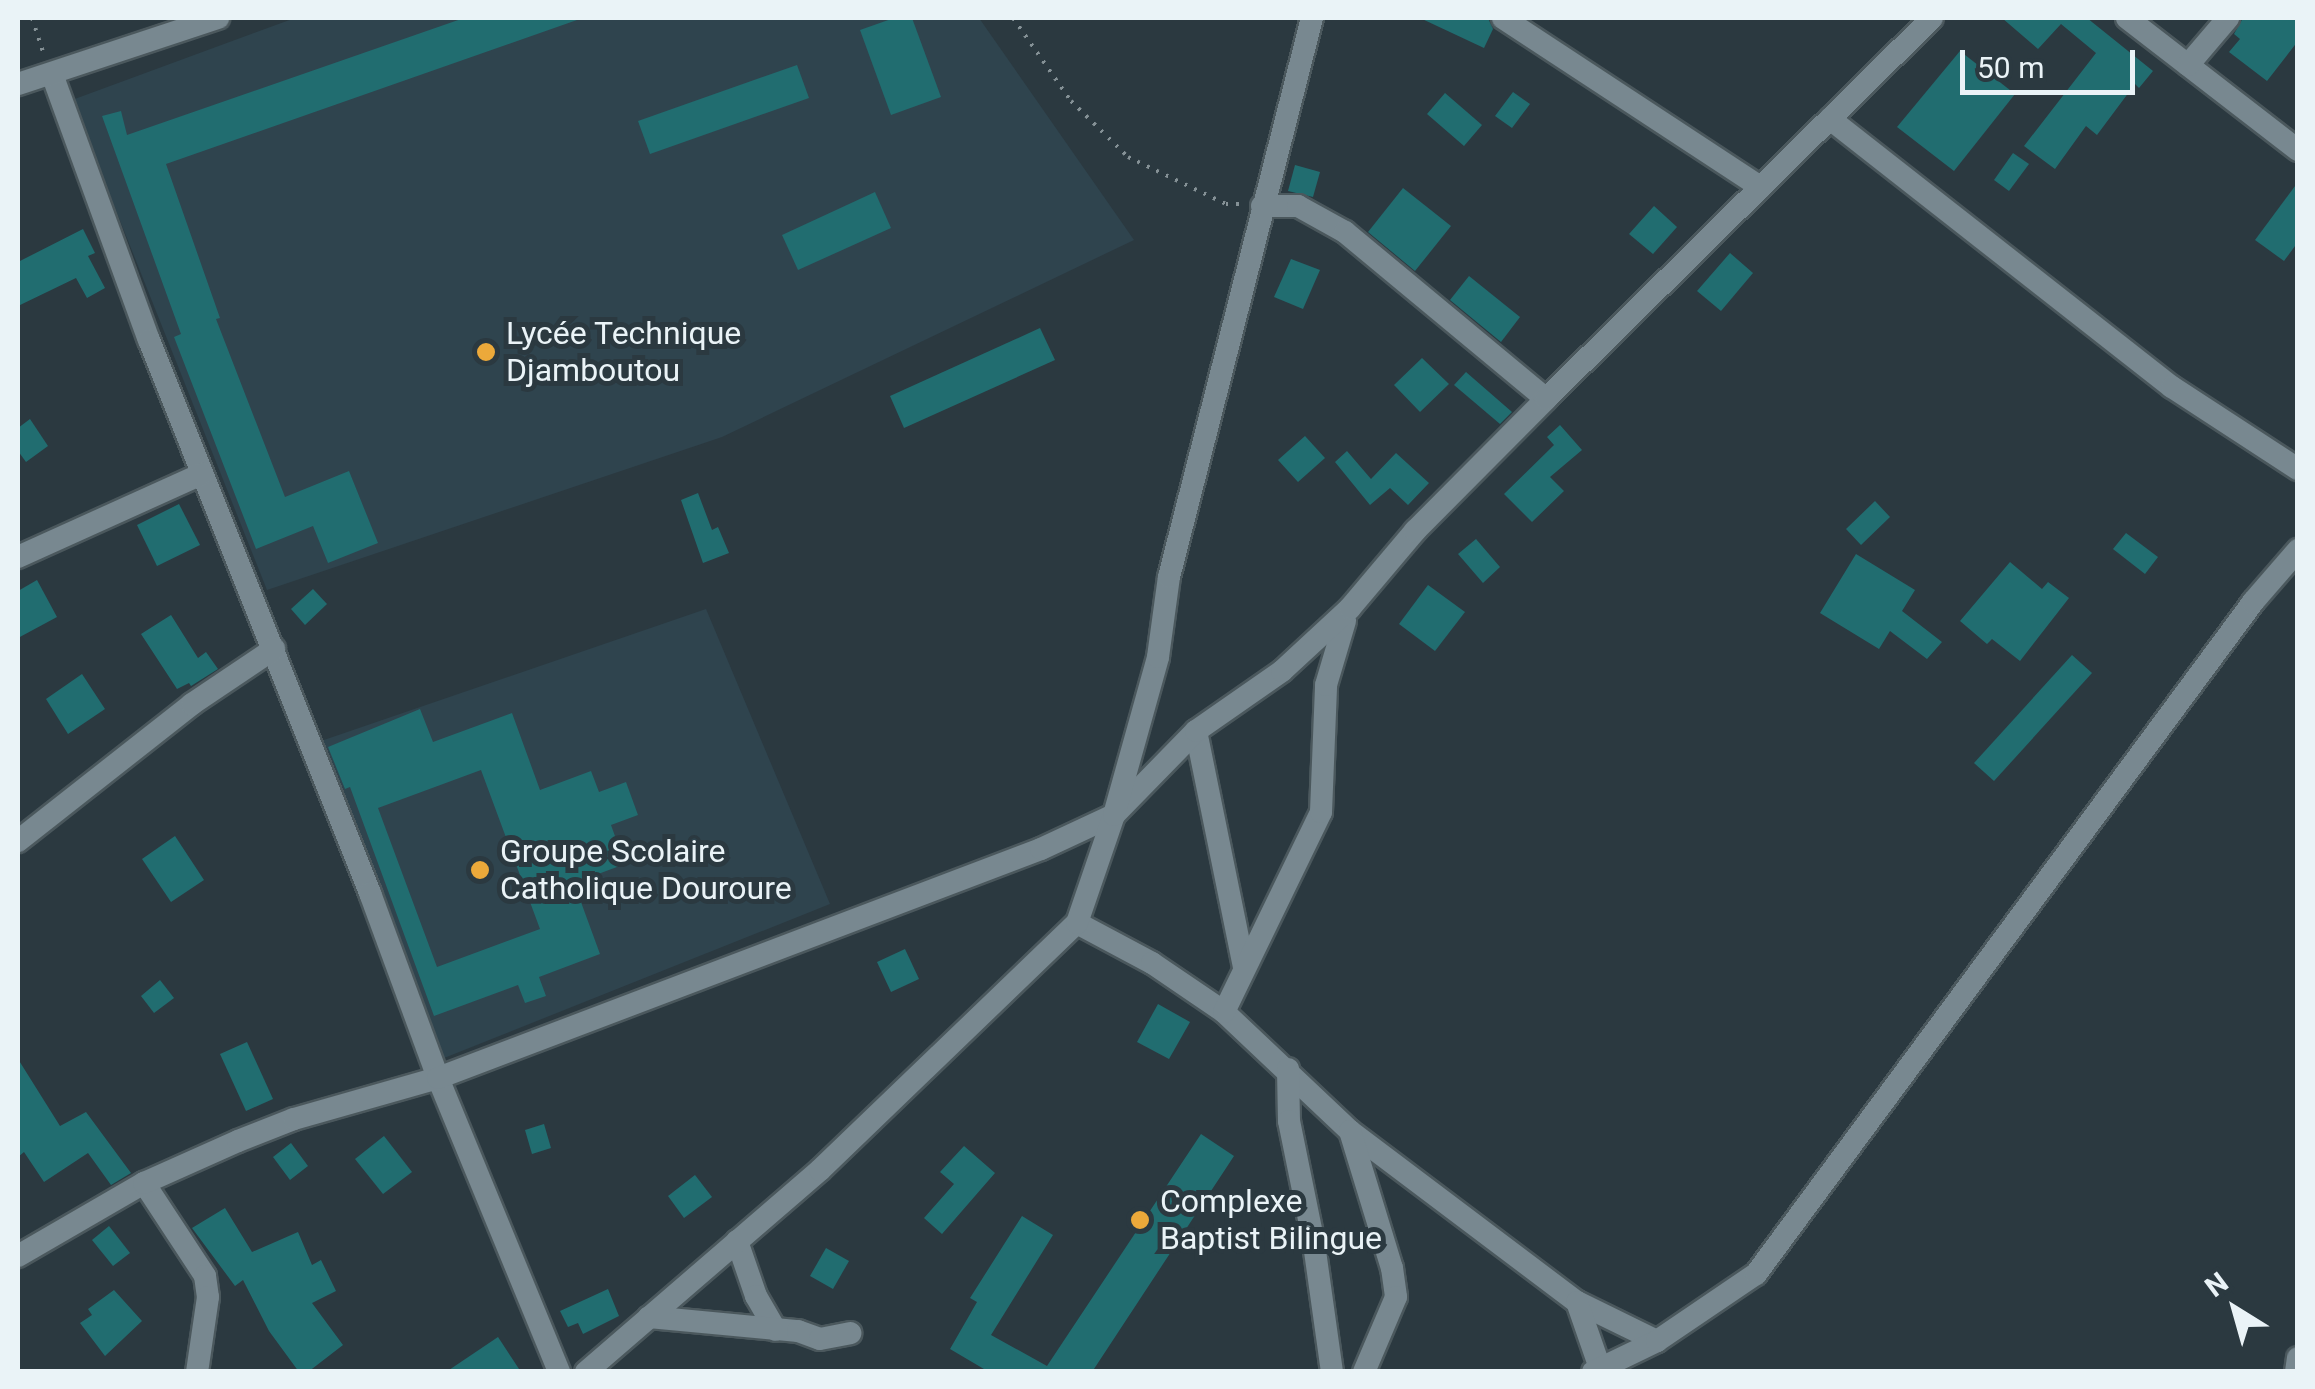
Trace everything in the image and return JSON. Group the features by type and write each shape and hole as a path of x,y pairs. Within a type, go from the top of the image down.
{"street":[{"path":"18,84 218,18"},
{"path":"586,1372 820,1170 1077,923 1114,815 1158,657 1170,577 1312,18"},
{"path":"1503,18 1760,187"},
{"path":"18,1256 144,1183 294,1120 438,1078 1042,848 1114,815 1196,730 1282,671 1350,608 1415,531 1546,398 1932,18"},
{"path":"2127,18 2298,150"},
{"path":"2188,65 2228,18"},
{"path":"52,74 202,474 274,649 438,1078 559,1372"},
{"path":"1830,118 2172,388 2298,468"},
{"path":"1262,206 1298,206 1346,232 1546,398"},
{"path":"18,557 202,474"},
{"path":"1577,1302 1596,1370 1657,1341 1756,1274 2241,618 2298,550"},
{"path":"1224,1012 1322,812 1328,664 1350,608"},
{"path":"18,841 178,715 274,649"},
{"path":"1196,730 1244,967"},
{"path":"1077,923 1152,963 1224,1012 1350,1131 1577,1302 1657,1341"},
{"path":"1288,1069 1289,1121 1314,1244 1332,1372"},
{"path":"1350,1131 1392,1268 1396,1297 1364,1372"},
{"path":"144,1183 205,1276 208,1297 197,1372"},
{"path":"737,1241 756,1296 776,1330"},
{"path":"650,1317 820,1338 850,1333"},
{"path":"2296,1372 2298,1358"}],"path":[{"path":"32,18 52,74"},
{"path":"1013,18 1070,101 1128,157 1226,204 1262,206"}],"shaded area":[{"path":"295,18 979,18 1134,240 722,437 267,590 72,100"},
{"path":"706,609 830,904 439,1060 321,741"}],"building":[{"path":"464,18 577,20 166,164 220,318 216,319 285,497 349,471 378,543 328,563 313,526 256,549 174,337 181,334 102,116 121,111 127,135"},
{"path":"894,18 912,18 941,97 891,115 860,30"},
{"path":"1420,18 1488,18 1493,29 1484,48"},
{"path":"2002,18 2087,18 2153,71 2139,88 2135,84 2097,135 2086,126 2055,169 2024,146 2096,53 2061,24 2038,49"},
{"path":"2243,18 2298,18 2298,41 2267,81 2229,52 2240,39 2234,34"},
{"path":"1960,51 2015,94 1954,171 1897,127"},
{"path":"797,65 809,98 650,154 638,121"},
{"path":"1513,92 1530,104 1512,128 1495,116"},
{"path":"1445,93 1482,125 1464,146 1427,114"},
{"path":"2013,153 2029,164 2009,191 1994,180"},
{"path":"1295,165 1320,172 1313,197 1288,191"},
{"path":"2298,182 2298,242 2284,261 2255,240"},
{"path":"1403,188 1451,226 1415,271 1368,232"},
{"path":"875,192 891,228 798,270 782,235"},
{"path":"1654,206 1677,227 1653,254 1629,234"},
{"path":"83,229 95,253 88,256 105,288 87,298 76,278 18,306 18,262"},
{"path":"1730,253 1753,273 1721,311 1697,291"},
{"path":"1291,259 1320,270 1303,309 1274,297"},
{"path":"1469,276 1520,317 1501,342 1450,300"},
{"path":"1040,328 1055,360 904,428 890,396"},
{"path":"1422,358 1449,384 1420,412 1394,385"},
{"path":"1466,372 1512,412 1500,424 1454,385"},
{"path":"30,419 48,446 26,462 18,451 18,428"},
{"path":"1560,425 1582,450 1550,477 1564,491 1532,522 1504,494 1554,445 1547,437"},
{"path":"1305,436 1325,458 1298,482 1278,460"},
{"path":"1347,451 1371,479 1396,453 1429,483 1408,505 1390,488 1370,505 1335,462"},
{"path":"698,493 712,530 718,527 729,553 703,563 681,500"},
{"path":"1875,501 1890,517 1861,545 1846,529"},
{"path":"179,504 200,545 157,566 137,525"},
{"path":"2126,533 2158,557 2145,574 2113,549"},
{"path":"1476,539 1500,567 1483,583 1458,554"},
{"path":"1856,554 1915,590 1902,611 1942,642 1927,659 1890,631 1879,649 1820,613"},
{"path":"2010,562 2042,589 2048,582 2069,598 2020,661 1992,639 1987,644 1960,621"},
{"path":"37,580 57,617 18,638 18,591"},
{"path":"1428,585 1465,612 1435,651 1399,624"},
{"path":"313,589 327,604 305,625 291,609"},
{"path":"171,615 198,658 206,652 218,669 191,686 189,683 177,689 141,634"},
{"path":"2072,655 2092,673 1994,781 1974,763"},
{"path":"82,674 105,709 68,734 46,699"},
{"path":"420,709 433,742 512,713 540,790 591,771 599,792 626,782 638,815 611,825 625,864 574,883 600,954 539,977 546,996 525,1003 518,985 434,1016 350,787 345,789 328,747","holes":["481,770 540,929 437,967 378,808"]},
{"path":"175,836 204,880 171,902 142,859"},
{"path":"905,949 919,979 891,992 877,962"},
{"path":"160,980 174,998 154,1013 141,996"},
{"path":"1158,1004 1190,1022 1169,1059 1137,1042"},
{"path":"247,1042 273,1099 246,1111 220,1054"},
{"path":"18,1059 60,1126 86,1112 131,1173 111,1185 88,1153 44,1182 24,1152 18,1157"},
{"path":"544,1124 551,1148 532,1154 525,1130"},
{"path":"1201,1134 1234,1156 1092,1372 989,1372 950,1349 977,1302 970,1298 1022,1216 1053,1235 991,1335 1047,1366"},
{"path":"384,1136 412,1172 383,1194 355,1159"},
{"path":"291,1143 308,1166 290,1180 273,1157"},
{"path":"964,1146 995,1173 942,1234 924,1218 954,1184 940,1172"},
{"path":"695,1175 712,1197 684,1218 668,1196"},
{"path":"225,1208 252,1252 298,1232 312,1265 321,1260 336,1291 312,1303 343,1345 308,1372 299,1372 269,1331 243,1280 235,1286 192,1228"},
{"path":"109,1226 130,1253 113,1266 92,1240"},
{"path":"826,1248 849,1261 833,1289 810,1276"},
{"path":"608,1289 619,1316 583,1334 578,1323 568,1327 560,1311"},
{"path":"114,1290 142,1321 105,1356 80,1323 92,1315 88,1309"},
{"path":"498,1337 521,1372 446,1372"}],"place":[{"name":"Lycée Technique Djamboutou","path":"486,352"},
{"name":"Groupe Scolaire Catholique Douroure","path":"480,870"},
{"name":"Complexe Baptist Bilingue","path":"1140,1220"}]}
